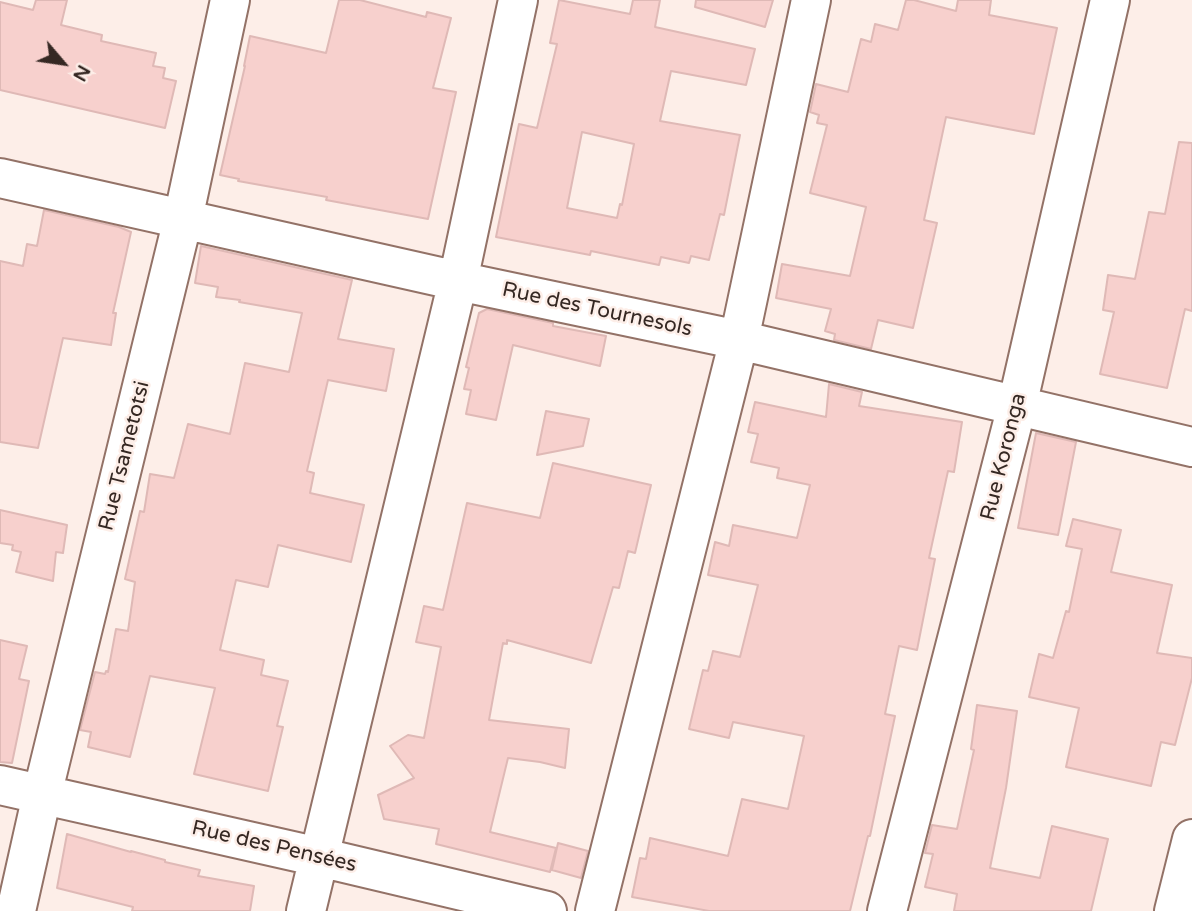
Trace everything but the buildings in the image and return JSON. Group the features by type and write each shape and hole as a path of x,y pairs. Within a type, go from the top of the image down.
{"street":[{"name":"Rue Tsametotsi","path":"16,911 183,219 230,0"},
{"path":"306,911 458,281 518,0"},
{"path":"595,911 739,340 811,0"},
{"name":"Rue Koronga","path":"887,911 1017,406 1110,0"},
{"name":"Rue des Tournesols","path":"0,178 458,281 739,340 1192,447"},
{"name":"Rue des Pensées","path":"0,785 547,911"},
{"path":"1174,911 1192,839"}]}
